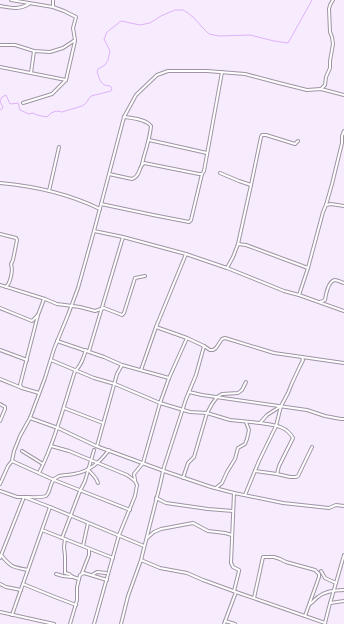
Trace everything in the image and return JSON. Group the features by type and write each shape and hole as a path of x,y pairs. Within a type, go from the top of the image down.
{"street":[{"path":"11,0 53,7 76,17 73,28 75,40 66,80 52,94 23,103"},
{"path":"53,0 53,7"},
{"path":"321,89 325,84 330,68 333,44 330,32 329,9 333,0"},
{"path":"0,6 22,8 29,4"},
{"path":"0,45 15,45 34,51 50,52 63,48 75,40"},
{"path":"31,73 34,51"},
{"path":"0,67 66,80"},
{"path":"0,484 8,466 12,461 20,436 30,418 57,341 78,288 124,117 136,95 157,75 168,70 245,74 307,90 321,89 344,95"},
{"path":"101,204 189,222 191,220 204,171 222,72"},
{"path":"109,174 132,179 138,176 149,140 151,126 149,123 124,117"},
{"path":"299,295 308,268 322,212 326,205 332,184 344,131"},
{"path":"227,268 238,244 262,135 295,144 298,141"},
{"path":"149,140 207,152"},
{"path":"48,191 59,147"},
{"path":"141,164 144,163 202,174"},
{"path":"220,173 252,185"},
{"path":"0,183 48,191 84,202 100,209"},
{"path":"326,205 331,204 344,206"},
{"path":"94,231 123,237 186,254 227,268 284,291 344,311"},
{"path":"0,234 16,238 17,240 11,264 12,270 10,281 6,287"},
{"path":"39,474 58,428 75,370 82,363 88,351 123,237"},
{"path":"238,244 246,245 308,268"},
{"path":"141,370 156,327 186,254"},
{"path":"0,285 52,302 95,311 104,308 122,315 124,313 135,278 145,276"},
{"path":"319,302 325,300 330,283 333,280 344,283"},
{"path":"22,388 20,385 38,315 45,299"},
{"path":"0,308 32,321 38,315"},
{"path":"156,327 187,338 210,350 216,348 222,339 225,338 274,353 344,363"},
{"path":"130,477 143,463 160,403 169,378 187,338"},
{"path":"57,341 88,351 122,365 169,378"},
{"path":"121,624 128,596 141,560 156,498 172,442 182,409 196,375 204,346"},
{"path":"0,350 27,360"},
{"path":"244,495 276,426 281,406 303,360 302,357"},
{"path":"50,360 115,384 160,403 190,412 207,413 230,420 260,423 283,428 290,433 293,438 279,466 277,474"},
{"path":"96,446 122,365"},
{"path":"0,379 39,393"},
{"path":"183,478 188,463 194,457 207,413 212,404 217,397 222,394 238,393 242,390 246,382"},
{"path":"189,392 307,410 325,416 344,419"},
{"path":"0,404 6,409 0,422"},
{"path":"260,423 281,406"},
{"path":"64,408 103,423"},
{"path":"30,418 58,428 96,446 183,478 216,488 283,503 329,508 336,505 344,506"},
{"path":"216,488 222,483 235,459 238,448 245,444 248,430 246,422"},
{"path":"51,446 70,451 130,477 135,481"},
{"path":"255,472 296,477 298,476 312,446"},
{"path":"73,578 69,574 65,573 63,539 70,515 85,481 94,450"},
{"path":"0,491 17,497 45,496 48,493 52,481 58,477 77,474 88,469 101,461 109,450"},
{"path":"22,451 44,464"},
{"path":"12,461 39,474 130,510"},
{"path":"88,469 95,475 98,483"},
{"path":"94,624 119,535 135,496 137,485 134,474"},
{"path":"234,493 232,510 231,563 233,567 239,571 235,592 224,623 235,624"},
{"path":"24,497 144,546"},
{"path":"24,497 1,550 1,556 9,565 28,570"},
{"path":"156,498 166,503 208,509 232,510"},
{"path":"12,615 50,507"},
{"path":"83,546 88,523"},
{"path":"146,539 154,532 161,529 193,523 208,531 232,535"},
{"path":"42,530 113,558"},
{"path":"70,624 76,604 77,587 80,575 89,556 89,550"},
{"path":"141,560 160,568 187,573 235,592 325,623 344,555"},
{"path":"254,598 263,557 280,558 286,562 315,570 319,574 318,582 305,616"},
{"path":"321,571 325,578 336,583"},
{"path":"92,575 97,572 106,573"},
{"path":"82,573 107,580"},
{"path":"56,574 79,579"},
{"path":"0,584 6,587 21,590"},
{"path":"23,584 76,604"},
{"path":"309,605 322,594 329,591 344,590"},
{"path":"330,603 344,602"},
{"path":"0,612 54,624"}],"waterway":[{"path":"0,110 3,108 0,101 2,97 6,95 10,104 18,103 20,110 29,114 33,113 47,117 56,111 62,112 82,106 91,96 111,91 112,88 103,84 97,72 98,69 105,65 108,60 110,51 104,39 107,32 121,21 140,25 150,23 175,10 183,10 194,18 209,34 219,36 250,35 288,43 312,0"}]}
